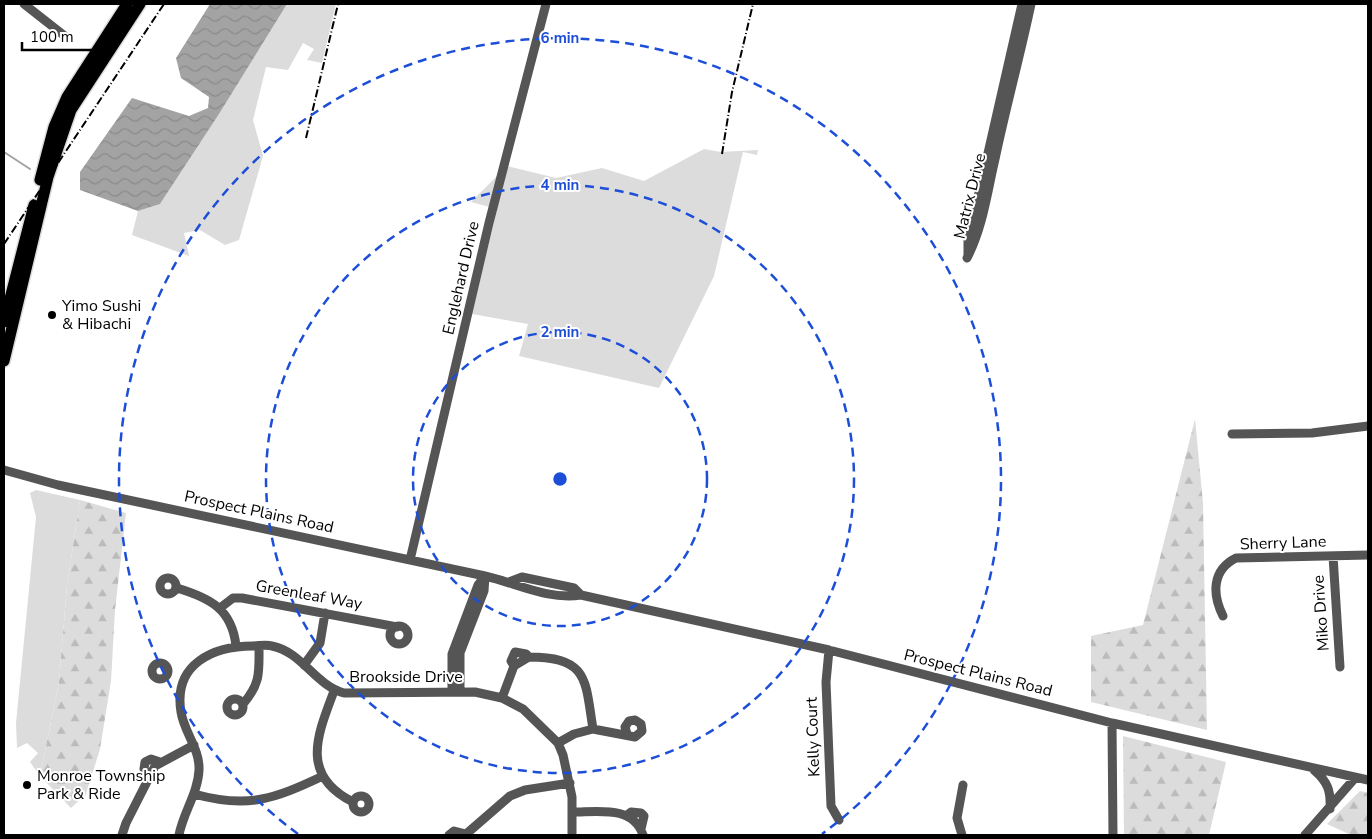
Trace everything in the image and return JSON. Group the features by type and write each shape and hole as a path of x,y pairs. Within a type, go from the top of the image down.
{"main road":[{"path":"4,322 54,126 84,68 127,4"},
{"path":"4,361 48,177 71,110 140,4"}],"street":[{"path":"24,4 66,36"},
{"name":"Englehard Drive","path":"410,560 488,223 546,4"},
{"name":"Matrix Drive","path":"1022,4 968,241 968,258 976,242 985,211 995,159 1032,4"},
{"path":"1232,434 1312,434 1368,426"},
{"name":"Prospect Plains Road","path":"4,470 58,485 509,582 522,577 574,588 581,595 829,650 1112,723 1368,780"},
{"name":"Sherry Lane","path":"1223,616 1216,598 1217,580 1221,567 1236,558 1368,555"},
{"name":"Miko Drive","path":"1332,556 1340,667"},
{"path":"456,692 460,653 484,591 485,576"},
{"path":"177,588 207,599 220,608 233,627 236,646"},
{"name":"Greenleaf Way","path":"220,608 233,598 396,627"},
{"path":"304,665 320,643 325,613"},
{"name":"Brookside Drive","path":"184,680 190,670 202,658 219,649 236,646 259,646 281,648 304,665 321,682 334,690 350,694 475,692 502,698 523,709 558,743 570,782 572,835"},
{"path":"243,704 254,691 259,672 259,646"},
{"name":"Kelly Court","path":"829,650 826,682 831,806 839,820"},
{"path":"502,698 514,666 528,657 569,664 581,673 585,680 593,730"},
{"path":"167,674 184,680 181,712 194,745 199,771 194,794 179,835"},
{"path":"334,690 316,750 323,776 343,797 352,802"},
{"path":"1112,723 1113,835"},
{"path":"558,743 574,734 593,730 627,734"},
{"path":"122,835 149,774 160,762 194,745"},
{"path":"1312,768 1325,779 1329,788 1330,808"},
{"path":"194,794 224,801 263,799 281,795 323,776"},
{"path":"1305,835 1355,778"},
{"path":"449,835 454,831 465,835 510,796 525,790 570,782"},
{"path":"962,835 957,818 963,785"},
{"path":"572,812 617,811 628,815 642,832"}],"green space":[{"path":"287,4 336,4 322,63 307,60 314,49 303,43 288,70 266,67 253,120 263,156 239,240 225,245 200,230 184,233 189,256 132,235 138,211 160,204 219,114"},
{"path":"704,149 721,152 758,150 757,155 743,152 714,276 659,388 519,356 528,324 472,314 497,209 471,202 507,166 556,178 602,168 644,181"},
{"path":"1195,419 1203,503 1207,730 1091,702 1091,636 1143,625"},
{"path":"36,490 80,500 67,585 59,682 40,776 30,762 38,753 27,743 17,748 16,723 36,517 30,493"},
{"path":"80,500 126,513 115,610 111,681 100,749 86,794 71,808 40,776 59,682 67,585"},
{"path":"1123,736 1226,762 1209,835 1124,835"},
{"path":"1360,791 1368,793 1368,835 1351,835 1327,824"}],"water":[{"path":"210,4 287,4 219,114 160,204 138,211 80,190 80,172 132,98 189,116 208,108 209,97 181,78 176,58"}],"waterway":[{"path":"4,152 30,169"}],"railway":[{"path":"4,244 164,4"},
{"path":"306,138 338,4"},
{"path":"722,154 732,92 753,4"}],"place":[{"name":"Yimo Sushi & Hibachi","path":"52,315"},
{"name":"Monroe Township Park & Ride","path":"27,785"}]}
